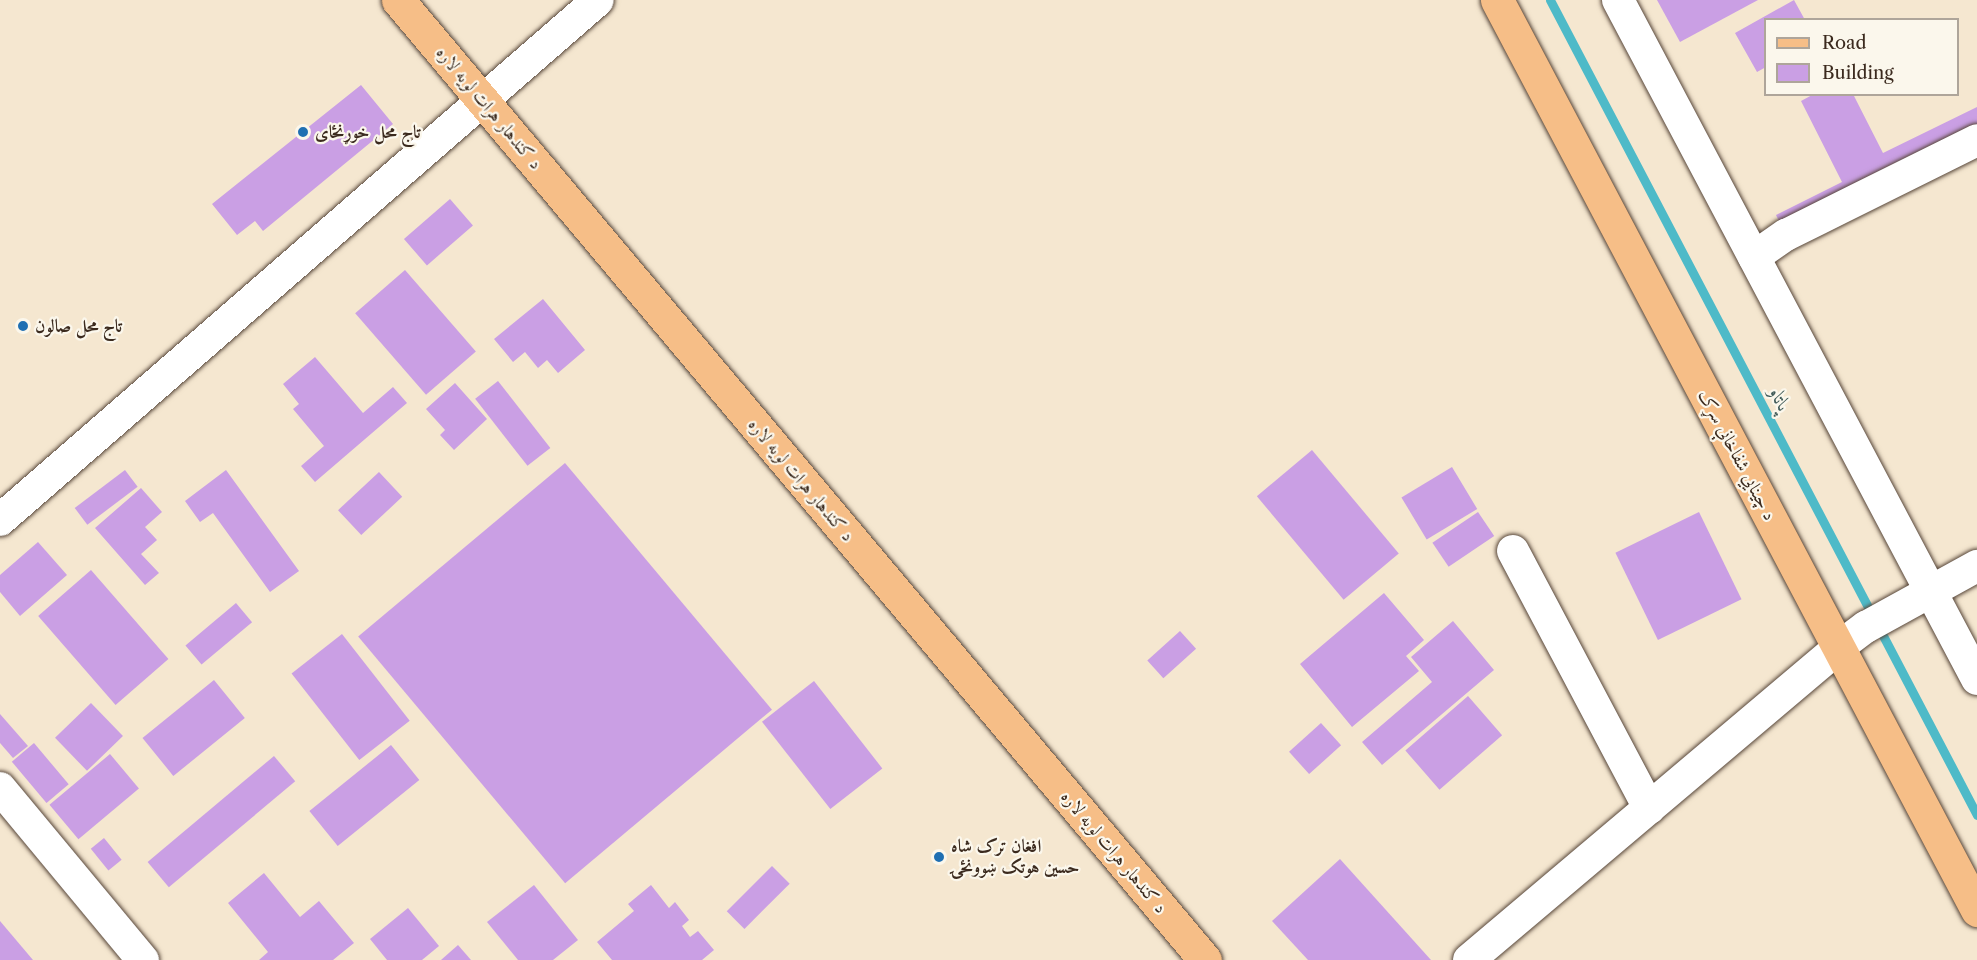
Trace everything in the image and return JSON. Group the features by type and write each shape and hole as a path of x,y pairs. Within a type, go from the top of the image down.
{"main road":[{"name":"د کندهار هرات لویه لاره","path":"398,0 1205,960"},
{"name":"د چينايي شفاخانې سړک","path":"1497,0 1977,910"}],"street":[{"path":"0,520 481,99 598,0"},
{"path":"1618,0 1977,679"},
{"path":"1754,257 1786,235 1977,140"},
{"path":"1513,550 1649,808"},
{"path":"1469,960 1839,647 1866,627 1977,566"},
{"path":"0,788 143,960"}],"building":[{"path":"1657,0 1758,0 1680,42"},
{"path":"1794,0 1804,18 1764,18 1764,68 1757,72 1735,33"},
{"path":"361,85 393,124 263,231 255,221 237,235 212,204"},
{"path":"1810,96 1854,96 1883,153 1977,107 1977,140 1786,235 1776,215 1842,182 1801,101"},
{"path":"450,199 473,225 427,265 404,239"},
{"path":"405,270 476,352 426,395 355,313"},
{"path":"543,299 585,350 558,373 547,360 538,368 525,352 513,362 494,339"},
{"path":"315,357 363,413 393,387 407,403 315,482 301,466 324,446 293,409 299,404 283,384"},
{"path":"498,381 550,448 527,466 475,399"},
{"path":"455,383 487,419 454,450 440,435 445,430 426,409"},
{"path":"1312,450 1399,553 1344,600 1257,496"},
{"path":"565,463 772,710 565,883 358,637"},
{"path":"1452,467 1477,509 1427,539 1401,497"},
{"path":"125,470 138,487 87,525 75,508"},
{"path":"226,470 299,571 270,592 213,513 200,522 185,501"},
{"path":"379,472 402,497 361,535 338,510"},
{"path":"141,488 162,512 145,527 157,540 141,554 159,573 145,585 95,528"},
{"path":"1478,512 1494,536 1449,567 1432,543"},
{"path":"1699,512 1742,599 1658,640 1615,553"},
{"path":"38,542 67,575 20,616 0,592 0,575"},
{"path":"91,570 168,659 116,705 38,616"},
{"path":"1384,593 1424,640 1406,656 1419,671 1352,727 1300,664"},
{"path":"236,603 252,622 202,665 185,645"},
{"path":"1453,621 1494,670 1382,765 1362,742 1432,682 1411,657"},
{"path":"1180,631 1196,649 1163,678 1147,660"},
{"path":"342,634 410,721 359,760 292,673"},
{"path":"214,680 245,718 173,776 143,738"},
{"path":"814,681 882,768 830,809 762,722"},
{"path":"1468,696 1502,735 1439,790 1405,750"},
{"path":"91,703 123,736 87,771 55,738"},
{"path":"0,714 28,746 13,758 0,743"},
{"path":"1321,723 1341,745 1309,774 1289,752"},
{"path":"34,743 69,784 46,803 12,762"},
{"path":"391,745 419,780 338,846 309,811"},
{"path":"110,754 139,788 78,839 49,805"},
{"path":"274,756 295,781 169,887 148,862"},
{"path":"104,838 122,860 108,870 91,849"},
{"path":"1340,859 1431,960 1308,960 1272,921"},
{"path":"772,866 790,884 744,929 727,911"},
{"path":"264,873 300,917 319,901 354,943 333,960 259,960 268,952 228,903"},
{"path":"534,885 578,940 553,960 518,960 487,922"},
{"path":"651,885 669,908 675,902 689,920 682,926 690,937 698,931 714,950 702,960 612,960 597,942 634,911 628,904"},
{"path":"408,908 439,946 422,960 387,960 370,939"},
{"path":"0,921 33,960 0,960"},
{"path":"458,945 471,960 441,960"}],"waterway":[{"name":"پاتاو","path":"1550,0 1977,815"}],"place":[{"name":"تاج محل خوړنځای","path":"303,132"},
{"name":"تاج محل صالون","path":"23,326"},
{"name":"افغان ترک شاه حسین هوتک ښوونځۍ","path":"939,857"}]}
